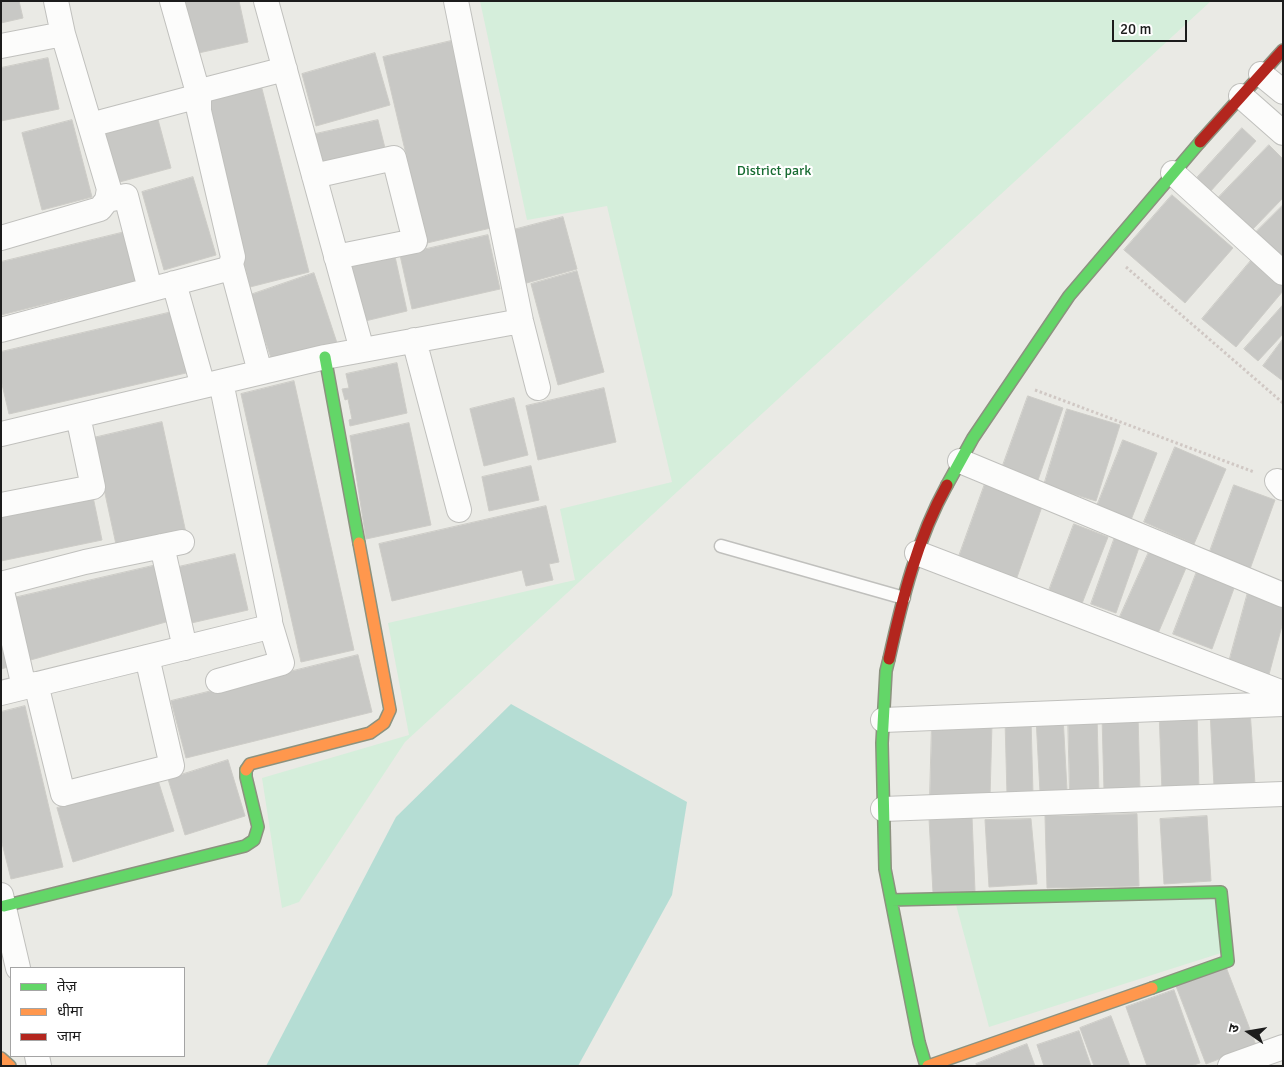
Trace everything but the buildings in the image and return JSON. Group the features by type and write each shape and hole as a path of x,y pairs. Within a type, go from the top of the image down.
{"street":[{"path":"1,238 100,209 107,200 109,189 63,34 56,1"},
{"path":"1,330 227,269 231,264 233,257 199,111 198,96 172,1"},
{"path":"266,1 362,350"},
{"path":"456,1 521,321 538,388"},
{"path":"1,46 63,34"},
{"path":"891,900 1221,892 1228,961 927,1066 919,1042 891,900 885,869 883,720 886,671 917,553 943,492 972,438 1070,296 1173,173 1283,50"},
{"path":"90,125 198,96 204,90 285,69"},
{"path":"1261,74 1283,92"},
{"path":"1242,96 1283,133"},
{"path":"314,176 394,158 415,241 336,257"},
{"path":"1173,173 1283,273"},
{"path":"107,200 126,196 150,289"},
{"path":"231,264 260,372"},
{"path":"174,283 212,384 270,623 282,663 218,681"},
{"path":"1,434 324,357 521,321"},
{"path":"414,340 459,510"},
{"path":"18,967 2,901 245,846 254,840 258,827 246,777 246,769 250,764 370,733 384,723 390,710 324,357"},
{"path":"1,505 93,487 78,416"},
{"path":"960,461 1283,595"},
{"path":"147,657 172,766 63,794 1,586 85,562 172,544 185,648"},
{"path":"917,553 1283,693"},
{"path":"1,692 266,629 270,627 270,623"},
{"path":"883,720 1283,704"},
{"path":"883,809 1283,794"},
{"path":"1230,1066 1283,1047"},
{"path":"1,1058 10,1066"}],"lane":[{"path":"721,546 904,598"}],"path":[{"path":"1108,251 1283,403"},
{"path":"1011,381 1280,484"}],"green space":[{"name":"District park","path":"480,1 1211,1 405,742 299,902 282,908 262,778 409,735 388,623 575,580 560,509 672,482 607,206 527,220"},
{"path":"1215,892 1221,953 989,1027 955,901"}],"shaded area":[{"path":"511,704 687,802 672,895 578,1066 266,1066 396,817"}],"traffic: fast":[{"path":"947,485 973,438 1069,296 1200,142"},
{"path":"325,357 359,543"},
{"path":"889,659 886,671 882,743 885,869 919,1042 926,1066"},
{"path":"4,906 245,846 254,840 258,827 246,770"},
{"path":"891,900 1221,892 1228,961 1152,988"}],"traffic: slow":[{"path":"246,770 250,764 370,733 384,723 390,710 359,543"},
{"path":"928,1066 1152,988"},
{"path":"1,1058 10,1066"}],"traffic: jam":[{"path":"1200,142 1283,50"},
{"path":"889,659 905,592 919,548 936,506 947,485"}]}
